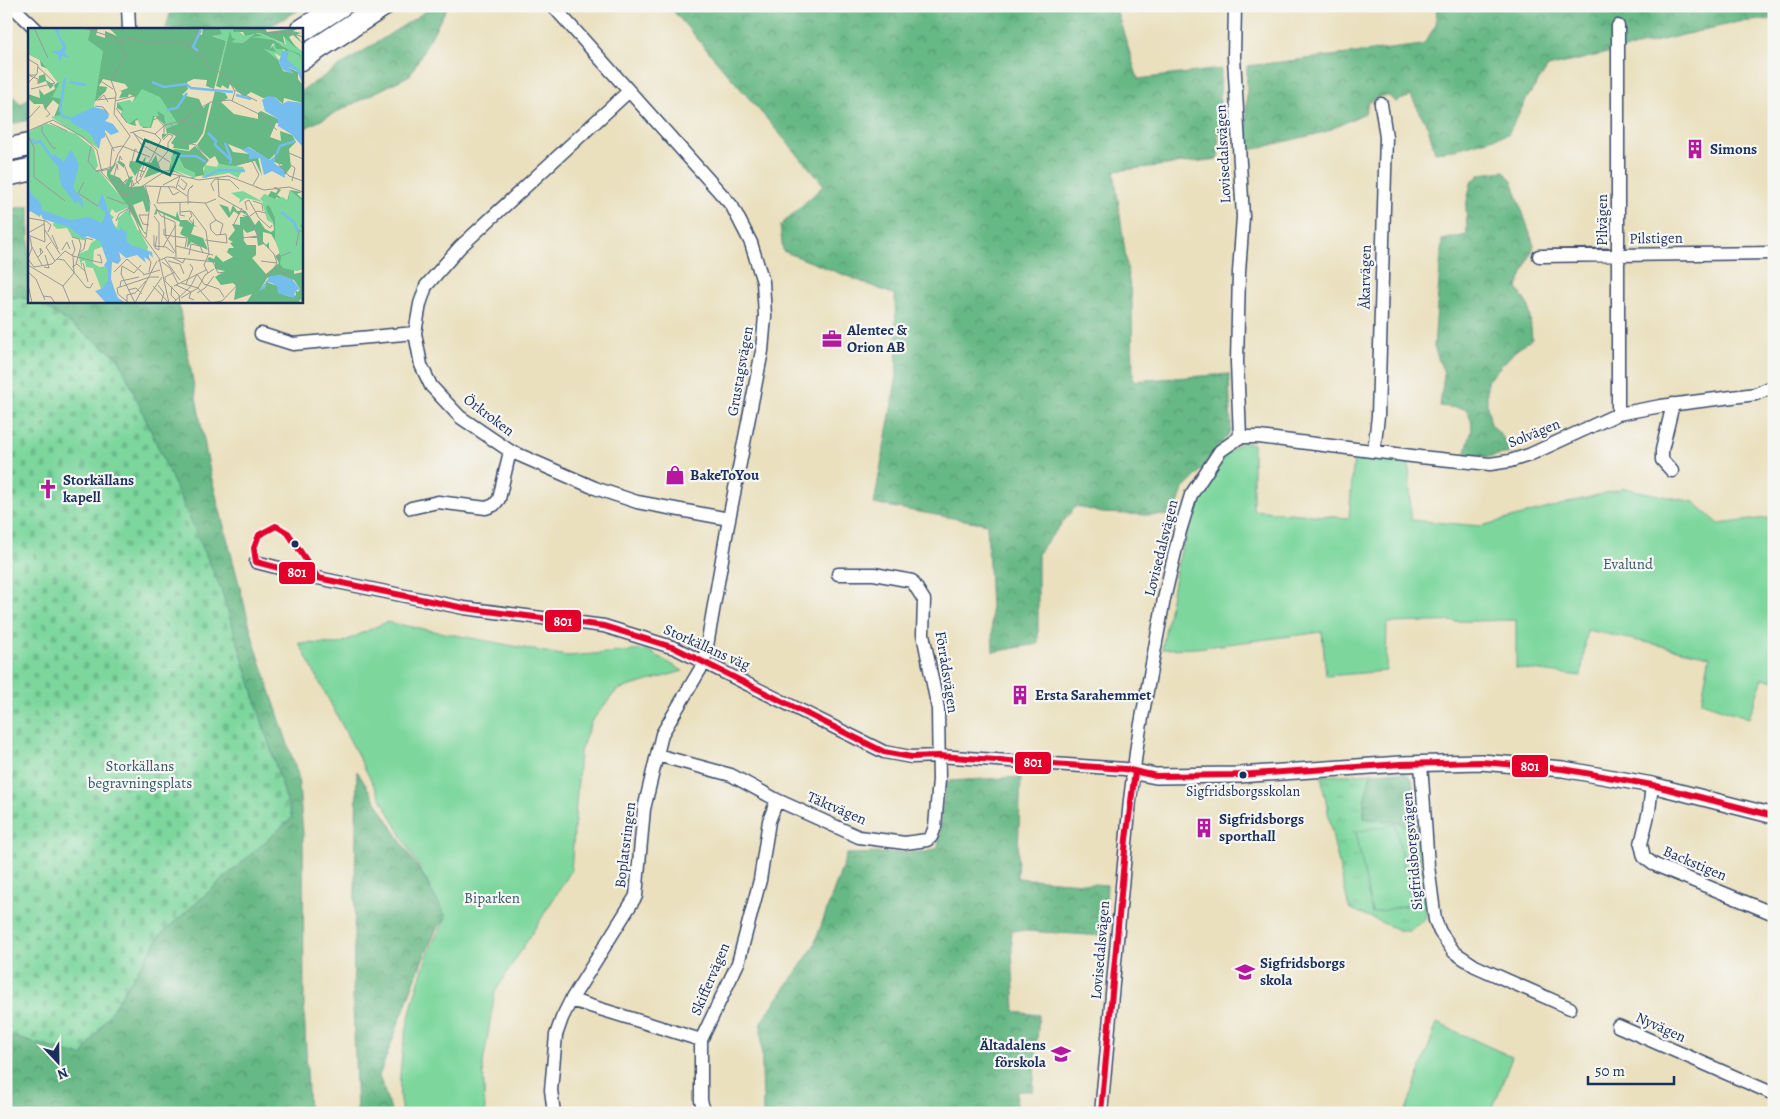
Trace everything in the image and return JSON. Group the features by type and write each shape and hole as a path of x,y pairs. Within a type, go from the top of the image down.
{"highway":[{"path":"302,29 340,6"},
{"path":"302,58 382,6"},
{"path":"6,150 28,145"},
{"path":"6,175 28,170"}],"street":[{"path":"12,6 35,28"},
{"path":"128,6 129,28"},
{"name":"Grustagsvägen","path":"553,6 732,206 751,243 763,282 765,316 762,351 729,519 704,662"},
{"name":"Lovisedalsvägen","path":"1101,1113 1126,839 1137,745 1164,598 1180,531 1191,495 1220,451 1240,437 1237,362 1239,272 1243,217 1234,57 1235,6"},
{"name":"Pilvägen","path":"1618,26 1618,414"},
{"name":"Örkroken","path":"629,91 460,247 426,286 420,304 415,333 421,365 431,386 460,417 510,451 595,488 637,502 729,519"},
{"name":"Åkarvägen","path":"1374,451 1378,416 1386,136 1381,104"},
{"name":"Pilstigen","path":"1539,256 1774,253"},
{"path":"260,334 293,344 415,333"},
{"name":"Solvägen","path":"1240,437 1259,437 1490,464 1529,455 1618,414 1672,404 1756,394 1774,386"},
{"path":"1672,404 1662,450 1662,460 1672,471"},
{"path":"411,508 438,502 486,508 494,505 499,499 510,451"},
{"name":"Storkällans väg","path":"256,562 318,578 464,608 604,626 675,648 884,752 911,757 939,756 1135,772"},
{"name":"Förrådsvägen","path":"838,574 874,574 912,582 924,600 923,634 938,709 939,756"},
{"name":"Boplatsringen","path":"554,1113 551,1090 556,1035 571,1000 636,896 644,809 662,734 704,662"},
{"name":"Täktvägen","path":"657,755 731,775 777,800 859,837 905,843 927,840 931,837 935,827 939,756"},
{"path":"1135,772 1156,776 1239,775 1421,763 1481,762 1563,769 1652,786 1774,816"},
{"name":"Sigfridsborgsvägen","path":"1421,763 1428,866 1434,914 1440,932 1454,952 1475,966 1570,1008"},
{"name":"Backstigen","path":"1652,786 1649,811 1641,844 1644,857 1654,864 1774,914"},
{"name":"Skiffervägen","path":"705,1113 701,1101 701,1040 738,963 760,880 769,821 777,800"},
{"path":"571,1000 701,1040"},
{"name":"Nyvägen","path":"1618,1026 1774,1094"}],"green space":[{"path":"172,6 306,6 267,28 166,28"},
{"path":"434,6 448,6 410,75 302,129 302,90"},
{"path":"669,6 1115,6 1138,79 1221,69 1218,159 1114,171 1132,303 1133,381 1229,374 1231,431 1196,476 1183,489 1174,516 1102,513 1076,506 1038,553 1038,644 993,652 987,524 874,504 897,375 895,295 783,251 780,226 824,185"},
{"path":"1437,6 1774,6 1774,19 1738,22 1548,67 1527,98 1508,134 1453,150 1435,152 1428,127 1411,96 1395,102 1389,96 1381,96 1368,103 1365,113 1325,132 1246,151 1247,66 1423,45 1436,25"},
{"path":"6,90 21,104 28,99 28,120 6,125"},
{"path":"1504,171 1513,183 1534,246 1517,288 1529,307 1532,339 1515,351 1487,381 1487,406 1491,424 1504,439 1510,453 1487,457 1466,454 1472,427 1470,416 1466,409 1440,406 1444,374 1434,347 1442,240 1467,235 1466,206 1471,183 1480,174"},
{"path":"28,206 28,299 6,296 6,210"},
{"name":"Storkällans begravningsplats","path":"6,296 28,299 28,302 38,302 118,357 221,589 292,818 161,934 82,1056 10,1036 6,1023"},
{"path":"38,302 178,302 210,472 254,642 298,775 303,833 304,1008 309,1113 6,1113 6,1023 10,1036 82,1056 161,934 292,818 221,589 118,357"},
{"name":"Evalund","path":"1242,442 1253,444 1253,510 1349,518 1354,454 1409,461 1411,520 1481,526 1624,488 1694,502 1719,524 1774,517 1774,681 1763,678 1749,718 1701,702 1710,656 1587,630 1581,676 1516,668 1516,620 1387,623 1386,671 1326,676 1322,632 1197,648 1162,649 1177,566 1196,497 1225,455"},
{"name":"Biparken","path":"386,622 567,656 647,650 683,671 617,690 591,722 580,752 571,871 495,992 483,1064 485,1113 402,1113 400,1074 412,1004 432,944 446,917 299,643 339,644"},
{"path":"357,771 448,917 438,926 422,961 379,1076 392,1113 357,1113 353,1004"},
{"path":"1371,773 1405,773 1412,779 1418,832 1400,823 1364,818 1364,801"},
{"path":"1405,773 1412,779 1426,914 1425,919 1409,931 1401,931 1349,908 1321,776"},
{"path":"1021,777 1017,878 1107,885 1104,936 1011,930 1015,1012 1039,1015 1033,1091 1017,1091 1016,1113 763,1113 761,1022 813,948 847,854 926,852 938,848 945,785 949,781"},
{"path":"1395,824 1412,904 1372,913 1356,832"},
{"path":"1437,1023 1512,1057 1491,1113 1405,1113"}],"transit line":[{"name":"801","path":"276,526 288,533 318,578 256,562 254,548 259,535 276,526"},
{"name":"801","path":"318,578 464,608 604,626 675,648 884,752 911,757 939,756 1125,769 1156,776 1239,775 1401,764 1481,762 1563,769 1652,785 1774,816"},
{"name":"801","path":"1101,1113 1126,839 1135,772"}],"place":[{"name":"Simons","path":"1695,149"},
{"name":"Alentec & Orion AB","path":"832,339"},
{"name":"BakeToYou","path":"675,475"},
{"name":"Storkällans kapell","path":"48,489"},
{"name":"Ersta Sarahemmet","path":"1020,695"},
{"name":"Sigfridsborgsskolan","path":"1243,775"},
{"name":"Sigfridsborgs sporthall","path":"1204,828"},
{"name":"Sigfridsborgs skola","path":"1245,972"},
{"name":"Ältadalens förskola","path":"1061,1054"}]}
